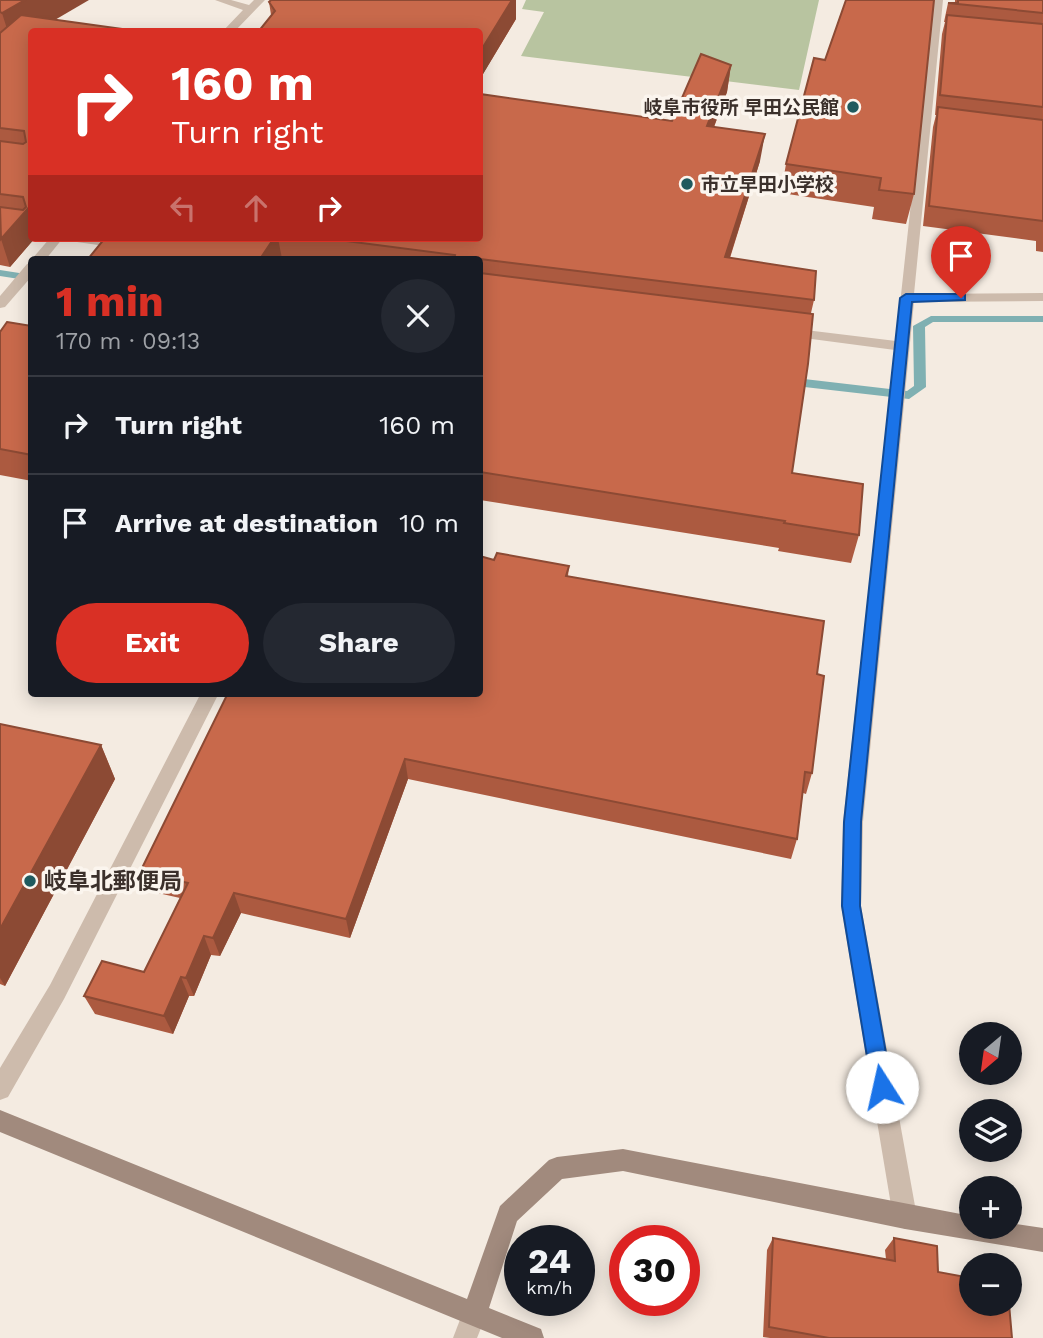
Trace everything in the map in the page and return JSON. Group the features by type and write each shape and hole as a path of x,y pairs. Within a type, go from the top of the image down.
{"street":[{"path":"220,0 250,9"},
{"path":"231,28 260,0"},
{"path":"905,1217 851,906 852,822 906,298 942,28 938,0"},
{"path":"42,256 54,242"},
{"path":"104,242 145,248"},
{"path":"0,304 28,272"},
{"path":"906,298 1043,297"},
{"path":"778,331 901,346"},
{"path":"0,1089 57,992 208,697"},
{"path":"0,1121 532,1338"},
{"path":"465,1338 508,1214 557,1168 623,1160 905,1217 1043,1240"}],"green space":[{"path":"526,0 819,0 799,90 521,56 544,12 522,9"}],"building":[{"path":"0,0 25,0 2,13"},
{"path":"512,0 483,47 483,28 261,28 275,11 269,2"},
{"path":"846,0 934,0 914,194 879,190 881,178 786,164 814,58 825,60"},
{"path":"958,0 1043,0 1043,13 948,3 958,3"},
{"path":"21,15 115,28 28,28 28,209 1,239 0,207 23,210 26,207 23,197 0,194 0,141 23,144 26,142 24,131 0,128 0,33"},
{"path":"947,15 1043,24 1043,107 940,95"},
{"path":"701,54 731,65 707,126 765,134 725,257 816,271 814,300 483,259 483,256 455,256 354,242 483,242 483,94 672,121"},
{"path":"938,107 1043,120 1043,221 929,206"},
{"path":"102,242 271,242 262,256 90,256"},
{"path":"483,273 813,314 792,473 863,484 859,535 784,523 785,521 483,472"},
{"path":"7,322 28,325 28,454 0,449 0,332"},
{"path":"497,553 569,566 566,576 824,621 817,674 824,676 812,773 805,772 797,839 405,759 346,919 234,893 213,938 204,936 186,978 181,977 164,1016 84,996 102,961 144,972 188,883 140,872 226,697 483,697 483,557 494,560"},
{"path":"0,724 101,745 0,929"},
{"path":"773,1238 895,1261 894,1238 937,1246 938,1272 959,1276 959,1316 1010,1316 1012,1338 829,1338 769,1327"}],"waterway":[{"path":"0,273 28,277"},
{"path":"787,381 909,395 920,387 919,326 931,319 1043,319"}],"place":[{"name":"岐阜市役所 早田公民館","path":"853,107"},
{"name":"市立早田小学校","path":"687,184"},
{"name":"岐阜北郵便局","path":"30,881"}],"route":[{"path":"882,1087 851,906 852,822 906,298 961,298"}]}
